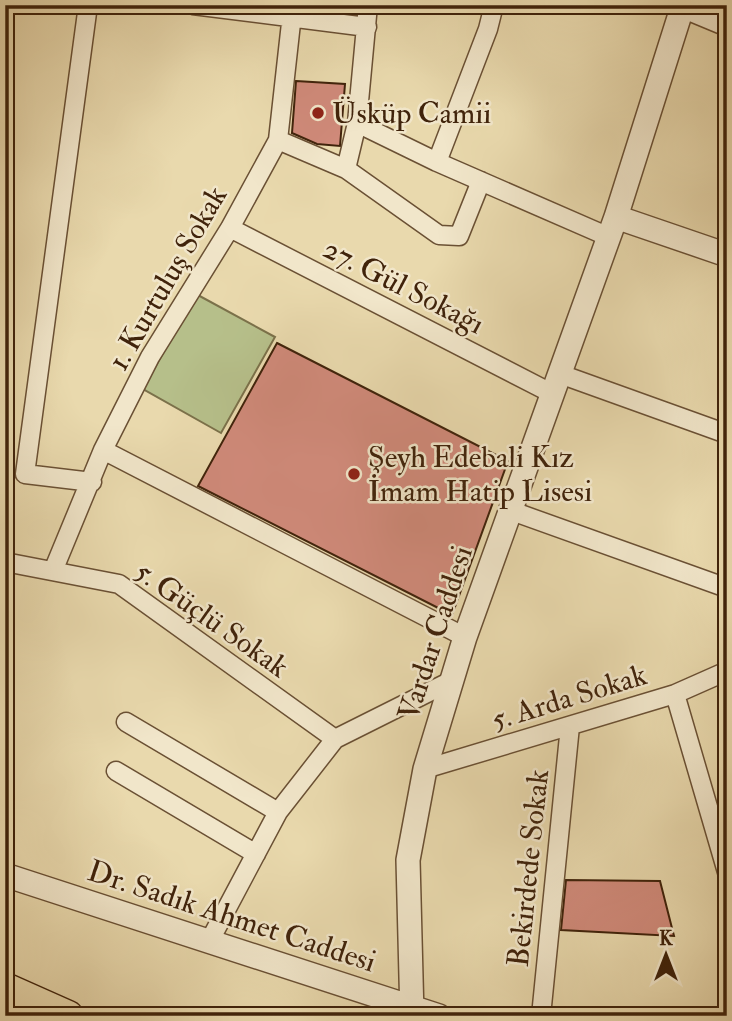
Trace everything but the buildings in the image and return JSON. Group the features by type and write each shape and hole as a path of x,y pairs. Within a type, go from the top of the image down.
{"highway":[{"path":"5,988 68,1016"}],"street":[{"path":"88,5 25,474 92,482"},
{"path":"193,5 292,12 367,27"},
{"path":"346,169 357,123 368,5"},
{"path":"437,162 488,29 494,5"},
{"path":"680,6 727,27"},
{"name":"Vardar Caddesi","path":"412,1012 408,860 425,769 451,681 509,510 612,227 680,6"},
{"name":"1. Kurtuluş Sokak","path":"53,571 103,450 150,357 230,228 278,140 292,12"},
{"path":"357,123 481,181 612,227 727,255"},
{"path":"278,140 346,169 439,235 459,236 481,181"},
{"name":"27. Gül Sokağı","path":"230,228 556,384 727,434"},
{"path":"103,450 465,638"},
{"path":"509,510 727,587"},
{"name":"5. Güçlü Sokak","path":"5,562 119,584 335,739"},
{"name":"5. Arda Sokak","path":"425,769 675,694 727,671"},
{"path":"209,942 278,812 335,739 451,681"},
{"path":"675,694 727,872"},
{"path":"126,722 278,812"},
{"name":"Bekirdede Sokak","path":"541,1016 570,726"},
{"path":"116,771 256,854"},
{"name":"Dr. Sadık Ahmet Caddesi","path":"5,875 412,1012 439,1016"}],"green space":[{"path":"196,294 275,337 221,433 143,389"}],"place":[{"name":"Üsküp Camii","path":"318,113"},
{"name":"Şeyh Edebali Kız İmam Hatip Lisesi","path":"354,474"}]}
